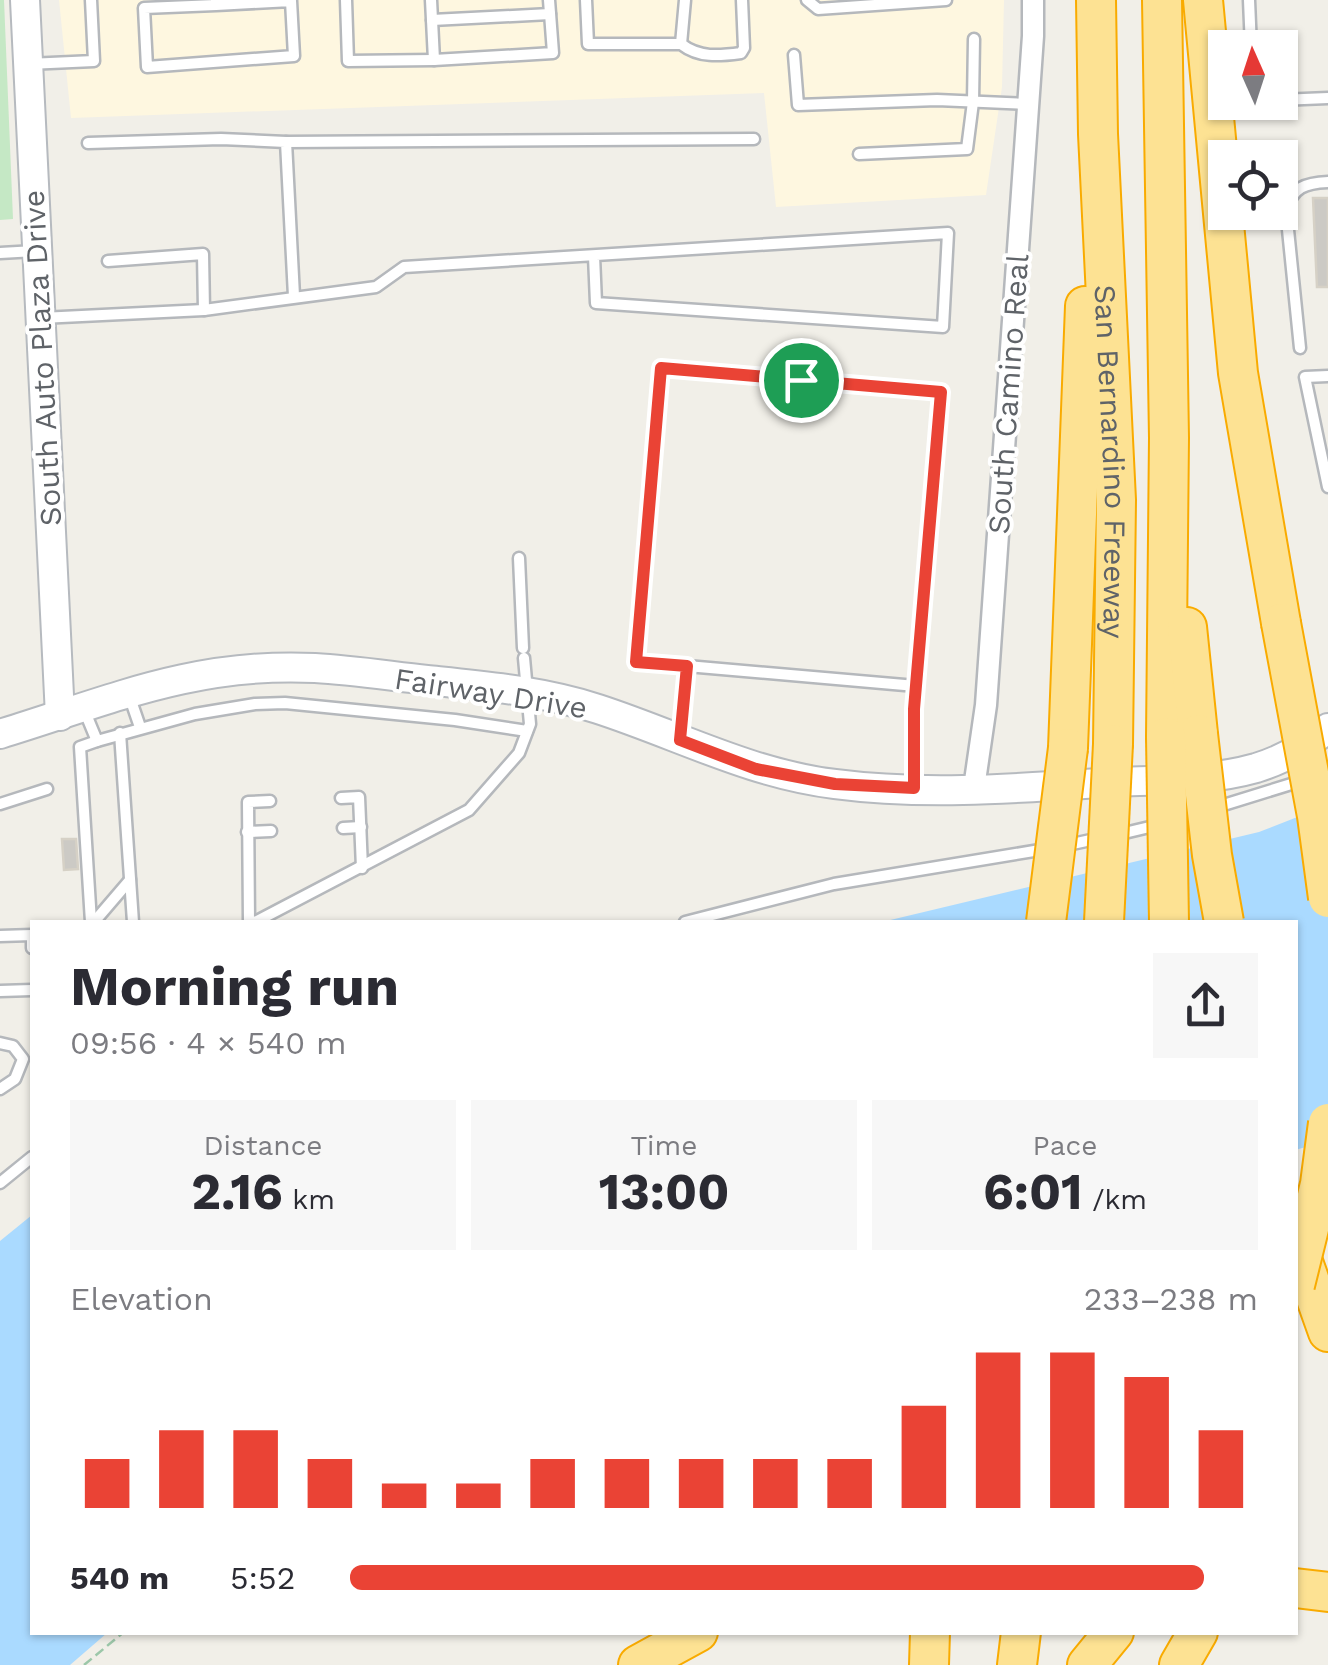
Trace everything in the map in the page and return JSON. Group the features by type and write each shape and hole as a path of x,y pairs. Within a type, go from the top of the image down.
{"highway":[{"name":"San Bernardino Freeway","path":"1096,0 1098,134 1116,500 1113,744 1104,920"},
{"name":"San Bernardino Freeway","path":"1162,0 1168,438 1182,736"},
{"path":"1203,0 1238,373 1318,816 1328,898"},
{"path":"1046,920 1068,748 1088,230 1098,134"},
{"path":"1169,920 1182,736"},
{"path":"1182,736 1224,920"},
{"path":"1298,1274 1312,1220 1328,1123"},
{"path":"1298,1246 1328,1332"},
{"path":"1298,1588 1328,1592"},
{"path":"638,1665 693,1635"},
{"path":"929,1665 930,1635"},
{"path":"1017,1665 1020,1635"},
{"path":"1086,1665 1111,1635"},
{"path":"1119,1665 1123,1635"},
{"path":"1178,1665 1196,1635"}],"street":[{"name":"South Auto Plaza Drive","path":"25,0 40,318 72,712"},
{"name":"South Camino Real","path":"974,788 986,704 1033,0"},
{"name":"Fairway Drive","path":"0,734 128,692 203,674 270,667 318,668 526,692 600,710 756,769 835,784 974,788 1222,776 1284,758 1328,728"}],"lane":[{"path":"28,64 94,61 91,0"},
{"path":"346,0 348,61 553,53 549,0"},
{"path":"431,0 434,60"},
{"path":"586,0 588,44 680,44 692,52 713,56 742,53 742,0"},
{"path":"680,44 685,0"},
{"path":"807,0 818,10 946,0"},
{"path":"1249,0 1250,30"},
{"path":"291,1 294,56 147,67 144,8 216,3 291,1"},
{"path":"432,20 550,14"},
{"path":"859,154 968,149 974,39"},
{"path":"794,55 798,104 1028,104"},
{"path":"1298,99 1328,98"},
{"path":"88,142 754,139"},
{"path":"286,142 294,296"},
{"path":"1300,348 1286,210 1290,196 1298,188 1328,182"},
{"path":"40,318 204,310 376,288 404,267 948,233 942,326 596,304 594,256"},
{"path":"0,253 36,251"},
{"path":"108,260 203,254 204,310"},
{"path":"914,788 916,686 941,392 661,368 636,662 916,686"},
{"path":"1328,376 1306,376 1328,487"},
{"path":"256,920 468,810 519,753 530,724 519,558"},
{"path":"680,740 687,666"},
{"path":"128,692 140,727"},
{"path":"92,920 80,747 140,727 256,704 285,703 527,731"},
{"path":"72,712 97,741"},
{"path":"120,734 134,920"},
{"path":"692,920 834,884 1139,831 1290,787 1316,773"},
{"path":"0,804 47,789"},
{"path":"341,798 359,798 362,868"},
{"path":"252,920 248,802 270,801"},
{"path":"344,828 360,827"},
{"path":"248,832 271,831"},
{"path":"94,920 130,880"},
{"path":"0,936 30,935"},
{"path":"0,990 30,990"},
{"path":"0,1044 13,1046 23,1059 15,1079 0,1089"},
{"path":"0,1183 30,1159"}],"path":[{"path":"84,1665 120,1635"}],"shaded area":[{"path":"59,0 1004,0 1002,87 986,195 776,207 764,93 71,118"}],"green space":[{"path":"0,0 4,0 13,219 0,220"}],"water":[{"path":"1328,805 1328,1141 1298,1149 1298,920 890,920 1259,832"},
{"path":"30,1217 30,1635 105,1635 70,1665 0,1665 0,1241"}],"building":[{"path":"1313,198 1328,198 1328,287 1317,287"},
{"path":"62,839 76,839 78,869 64,870"}],"route":[{"path":"661,368 801,380 941,392 914,709 914,788 835,784 756,769 680,740 687,666 636,662 661,368"}]}
